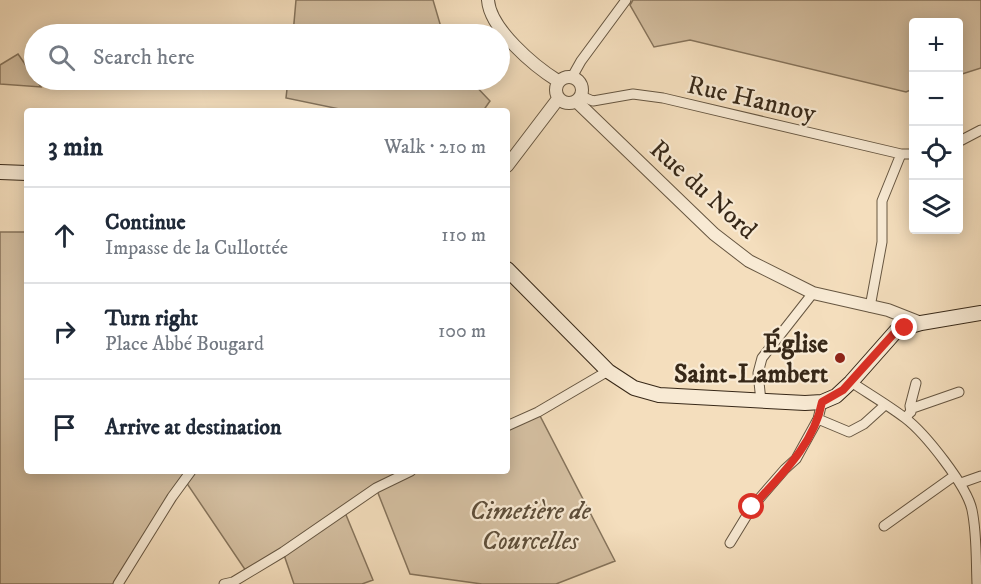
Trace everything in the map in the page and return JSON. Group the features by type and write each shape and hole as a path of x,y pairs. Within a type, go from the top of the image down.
{"main road":[{"path":"0,172 24,173"},
{"path":"510,272 608,371 634,388 659,395 822,402 836,396 851,382 897,330 921,323 981,313"}],"street":[{"path":"488,0 497,24"},
{"path":"510,40 547,74 558,81 572,77 581,61 626,0"},
{"path":"558,81 555,90 558,99 569,104 579,99 582,88 572,77"},
{"name":"Rue Hannoy","path":"579,99 593,101 633,94 663,98 909,154"},
{"path":"510,162 558,99"},
{"name":"Rue du Nord","path":"579,99 730,248 749,261 813,293 888,310 921,323"},
{"path":"963,139 981,130"},
{"path":"870,307 882,242 882,201 901,154"},
{"path":"761,401 758,373 762,358 813,293"},
{"path":"510,425 538,412 608,371"},
{"path":"851,382 885,405 908,415 958,480 972,508 975,526 977,584"},
{"path":"908,415 916,383"},
{"path":"908,415 913,408 959,392"},
{"path":"730,543 752,507 796,459 818,419 822,402"},
{"path":"818,419 849,432 864,424 885,405"},
{"path":"118,584 189,474"},
{"path":"224,584 233,582 283,552 376,488 405,474"},
{"path":"884,526 958,480 981,476"}],"green space":[{"path":"296,0 433,0 440,24 294,24"},
{"path":"633,0 981,0 981,68 963,74 963,18 909,18 909,91 906,92 690,40 654,47 630,5"},
{"path":"18,54 24,63 24,86 0,84 0,65"},
{"path":"287,90 480,90 490,101 485,108 334,108 286,98"},
{"name":"Cimetière de Courcelles","path":"0,232 24,232 24,474 510,474 510,425 538,412 615,561 556,584 482,584 410,574 376,488 344,510 373,580 362,584 294,584 283,552 248,574 184,479 118,584 0,584"}],"place":[{"name":"Église Saint-Lambert","path":"840,358"}],"route":[{"path":"752,507 796,459 818,419 822,402 843,390 897,330 905,328"}]}
